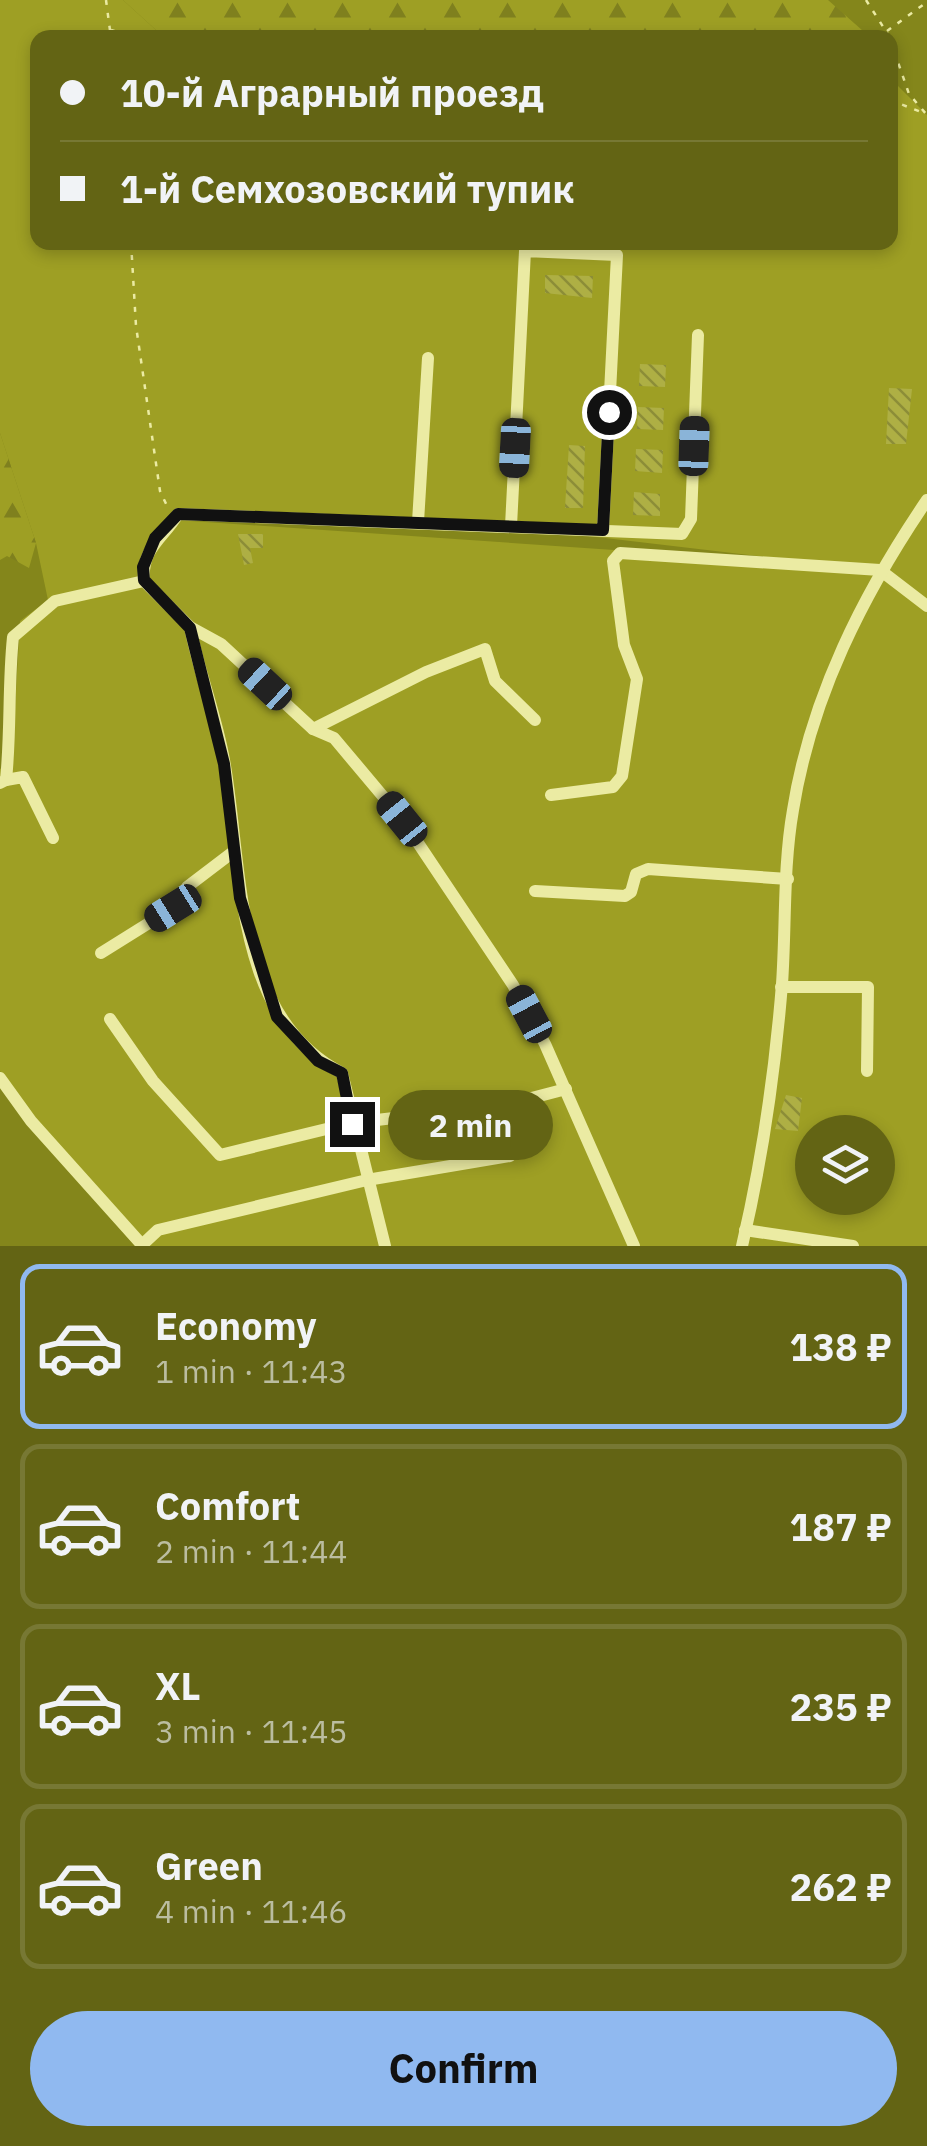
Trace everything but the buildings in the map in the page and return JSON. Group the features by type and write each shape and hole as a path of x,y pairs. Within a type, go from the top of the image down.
{"street":[{"path":"512,526 525,252 617,255 603,530"},
{"path":"634,1246 566,1089 513,984 402,819 334,738 312,729 222,644 190,628 144,580 143,567 155,538 178,514 688,530 698,335"},
{"path":"418,522 428,358"},
{"path":"742,1246 782,987 793,810 822,696 880,570 927,500"},
{"path":"551,795 613,787 622,776 637,679 624,645 613,561 620,553 637,551 880,570 927,606"},
{"path":"53,838 23,777 3,782 13,636 55,601 144,580"},
{"path":"190,628 224,764 240,898 277,1017 318,1061 342,1073 385,1246"},
{"path":"312,729 426,672 485,650 495,681 535,720"},
{"path":"101,953 173,908 187,887 234,852"},
{"path":"535,891 626,896 636,874 648,869 788,879"},
{"path":"782,987 868,988 867,1071"},
{"path":"110,1019 153,1082 220,1155 352,1124 504,1106 566,1089"},
{"path":"0,1078 31,1121 142,1246 158,1230 367,1180 510,1156"},
{"path":"746,1230 853,1246"}],"path":[{"path":"106,0 113,30"},
{"path":"866,0 886,30"},
{"path":"888,30 927,2"},
{"path":"898,62 909,94 926,114"},
{"path":"898,103 926,114"},
{"path":"131,250 136,326 160,492 167,506 178,514"}],"green space":[{"path":"0,0 123,0 156,30 30,30 30,250 898,250 898,86 927,115 927,1246 135,1246 30,1125 0,1071 0,769 12,760 20,621 48,600 36,543 0,433","holes":["176,520 512,527 835,565"]},
{"path":"123,0 828,0 862,30 156,30"},
{"path":"0,433 36,543 29,568 7,556 0,560"}],"route":[{"path":"352,1124 342,1073 318,1061 277,1017 240,898 224,764 190,628 144,580 143,567 155,538 178,514 603,530 609,412"}]}
